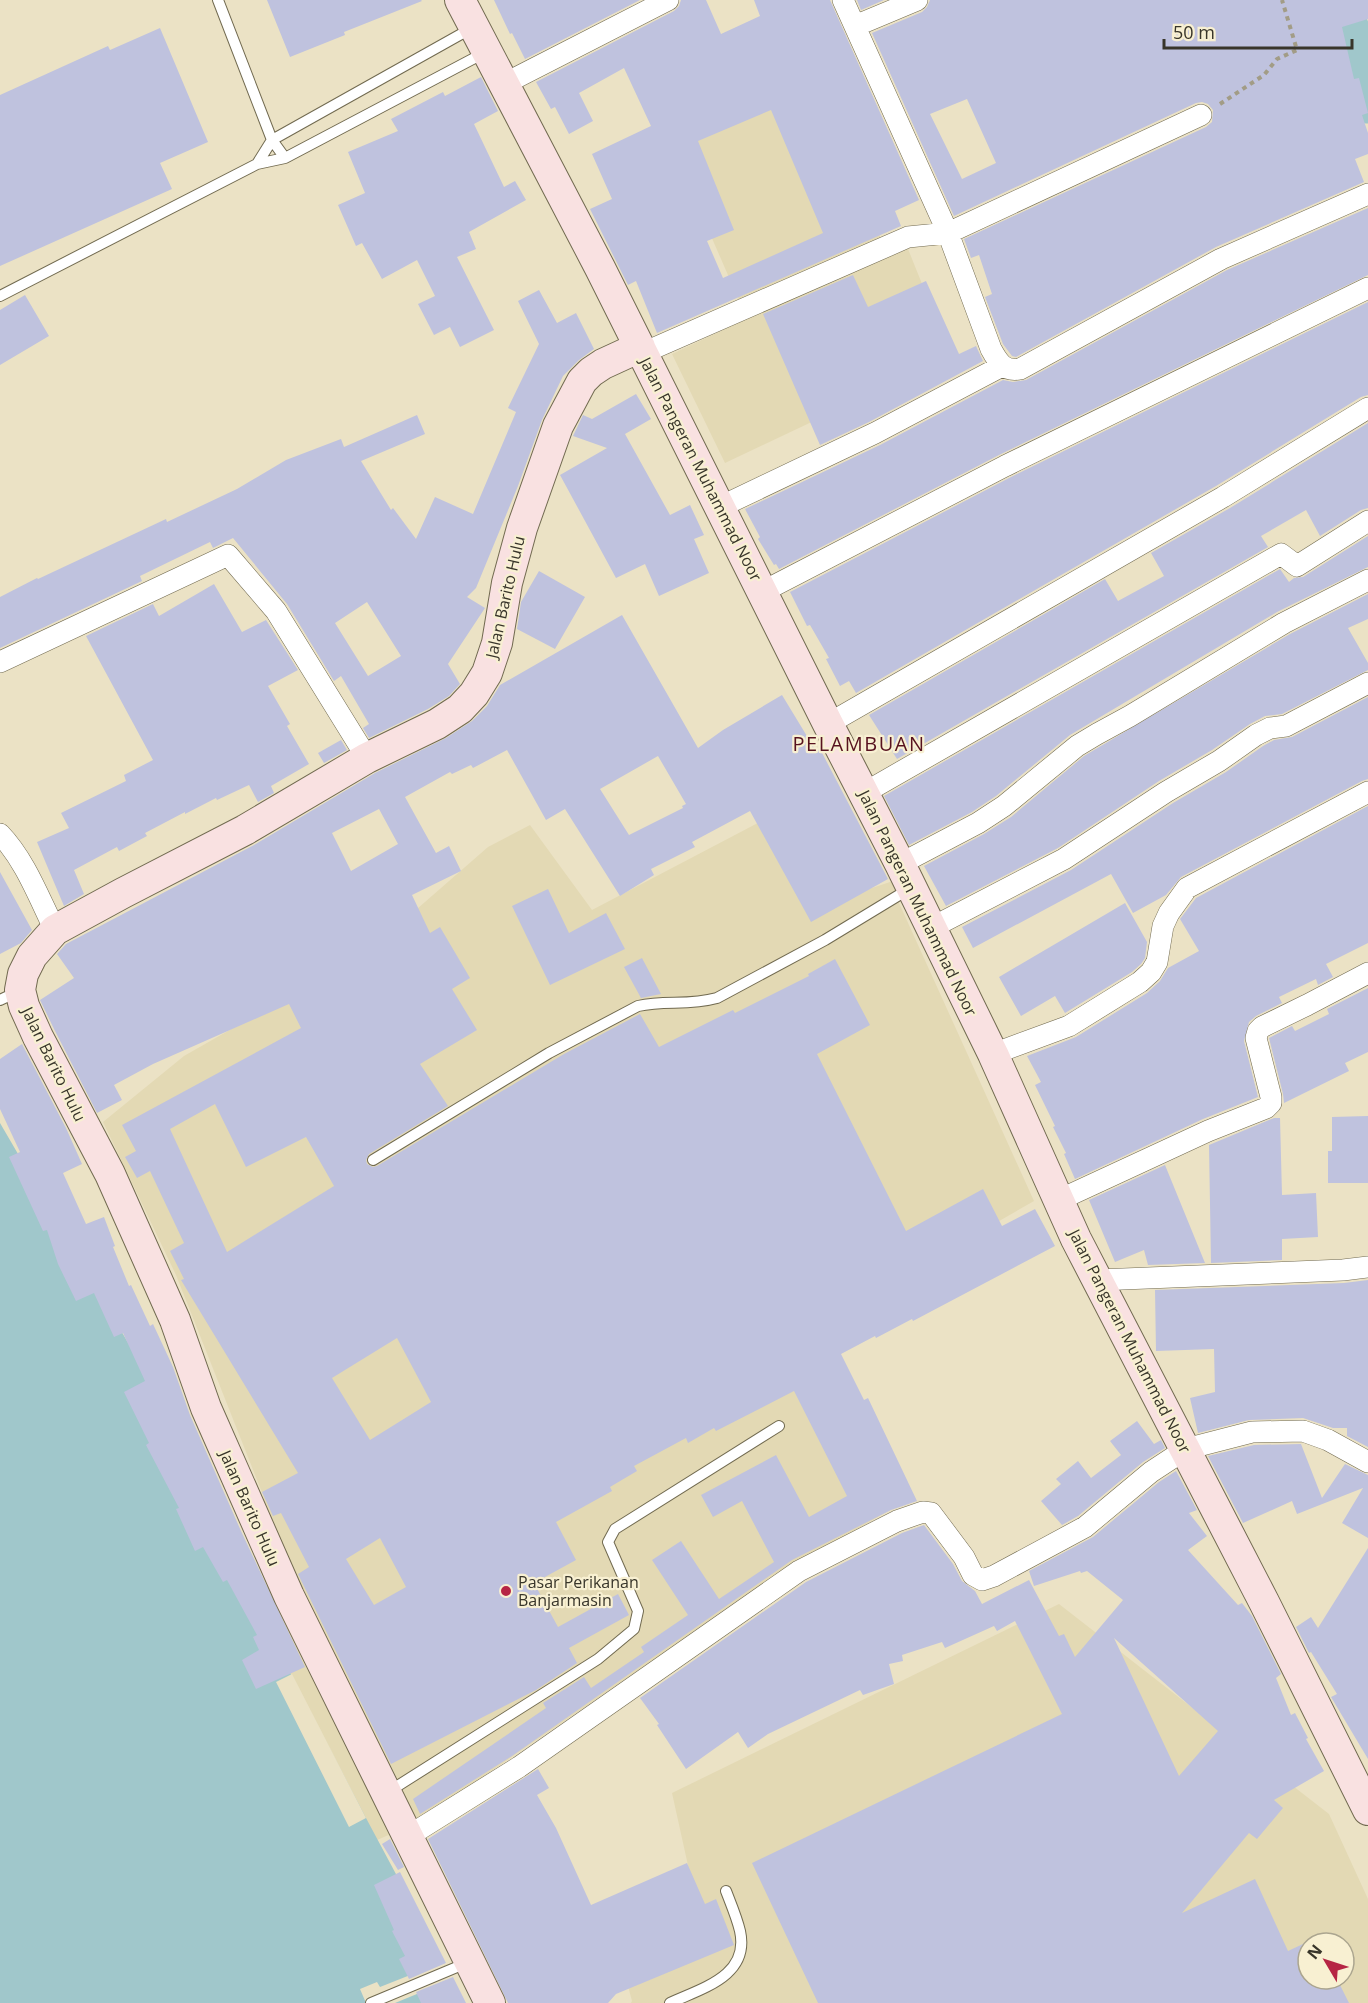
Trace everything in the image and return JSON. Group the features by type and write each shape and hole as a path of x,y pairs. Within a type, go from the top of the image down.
{"street":[{"name":"Jalan Pangeran Muhammad Noor","path":"460,0 641,350 906,876 993,1054 1098,1280 1368,1810"},
{"path":"504,84 668,0"},
{"path":"843,0 948,233 991,349 1002,366 1011,370 1020,369 1221,260 1368,194"},
{"path":"855,26 917,0"},
{"path":"641,350 908,237 948,233 1201,115"},
{"path":"762,592 1005,466 1368,288"},
{"name":"Jalan Barito Hulu","path":"490,2003 289,1596 206,1408 175,1320 110,1174 24,1006 10,995 32,956 56,930 123,892 245,830 367,758 436,724 460,709 474,694 487,673 496,643 507,582 522,528 558,426 582,381 591,372 603,364 641,350"},
{"path":"720,507 875,433 1002,366"},
{"path":"828,724 1223,497 1368,408"},
{"path":"864,793 1281,554 1297,566 1368,521"},
{"path":"0,662 228,555 276,611 367,758"},
{"path":"906,876 957,834 1004,806 1059,760 1097,734 1284,623 1368,580"},
{"path":"932,928 1064,859 1256,735 1270,728 1286,726 1368,683"},
{"path":"993,1054 1069,1026 1140,982 1151,972 1157,962 1163,926 1169,913 1187,888 1368,792"},
{"path":"0,834 9,843 56,930"},
{"path":"1059,1200 1208,1131 1266,1108 1271,1103 1271,1097 1256,1038 1258,1031 1262,1026 1368,973"},
{"path":"1098,1280 1368,1267"},
{"path":"407,1837 519,1767 799,1571 897,1521 923,1512 931,1513 964,1557 973,1575 977,1579 986,1580 1085,1527 1151,1472 1186,1449 1252,1432 1303,1431 1328,1440 1368,1462"}],"lane":[{"path":"218,0 272,140 285,158"},
{"path":"257,164 272,140 481,39"},
{"path":"0,296 257,164 285,158 481,39"},
{"path":"373,1161 549,1053 638,1006 653,1003 699,1003 717,998 825,940 906,876"},
{"path":"386,1794 598,1659 634,1629 638,1611 608,1542 615,1529 779,1426"},
{"path":"670,2003 729,1973 741,1954 740,1930 726,1891"},
{"path":"370,2003 469,1962"}],"path":[{"path":"1201,115 1264,75 1277,59 1297,50 1282,0"}],"shaded area":[{"path":"811,44 885,250 745,314 656,110"},
{"path":"906,244 951,356 725,463 672,354"},
{"path":"813,794 866,890 893,881 899,903 1034,1201 915,1269 780,1327 890,1510 779,1574 414,1824 377,1840 236,1604 281,1578 263,1495 176,1275 103,1122 184,1056 370,950 488,847 530,825 592,910"},
{"path":"1059,1604 1329,1814 1368,1899 1368,2003 631,2003 610,1919 691,1879 672,1793"}],"water":[{"path":"0,1123 148,1377 248,1592 443,1962 460,2003 0,2003"}],"pier":[{"path":"292,1674 366,1818 349,1827 276,1682"},
{"path":"443,1962 451,1980 395,2003 366,2003 360,1989 377,1982 380,1987"}],"building":[{"path":"267,0 422,1 344,32 345,35 290,57"},
{"path":"494,0 640,0 525,59"},
{"path":"681,0 706,0 721,34 760,16 754,0 830,0 919,200 895,211 901,226 657,333 636,281 628,285 590,209 612,199 592,154 651,126 624,68 579,93 593,121 569,134 555,107 551,109 536,82 674,11","holes":["771,110 823,233 723,278 707,241 734,230 698,141"]},
{"path":"857,0 884,0 861,10"},
{"path":"930,0 1368,0 1368,19 1342,27 1354,79 1359,78 1368,113 1362,115 1368,133 1368,154 1355,159 1364,182 1216,247 1016,357 1012,356 1003,344 985,297 992,294 979,255 971,258 964,239 1206,127 1212,122 1213,110 1208,104 1196,103 954,216 872,33 922,12","holes":["967,99 996,163 962,179 930,114"]},
{"path":"160,28 208,142 160,163 172,189 0,266 0,95 108,46 110,50"},
{"path":"481,77 498,111 474,124 504,187 515,181 526,200 469,232 476,249 457,257 494,330 460,347 450,327 434,335 418,304 435,296 417,260 382,279 362,243 356,246 338,205 365,193 348,152 398,131 391,119 443,92 445,96"},
{"path":"1368,208 1368,275 999,455 779,569 776,564 774,565 758,539 760,537 745,509 880,445 1003,380 1013,382 1026,380 1227,270"},
{"path":"853,275 868,307 926,281 959,354 976,346 983,361 869,422 820,445 763,314"},
{"path":"539,290 557,323 576,313 594,349 563,376 542,420 476,588 467,597 485,608 448,664 460,684 449,696 369,738 363,728 369,724 341,676 334,681 287,604 233,538 213,548 210,542 140,576 142,581 0,648 0,597 166,519 167,522 237,489 286,460 341,439 344,447 417,415 425,434 361,461 391,510 393,508 416,539 435,497 473,514 516,412 508,408 539,344 518,301","holes":["367,602 401,656 368,676 335,623"]},
{"path":"25,295 49,336 0,365 0,310"},
{"path":"1368,302 1368,395 1361,397 1216,486 856,693 849,681 840,686 826,659 829,658 810,625 807,626 790,592 1011,477"},
{"path":"636,394 651,419 625,434 670,515 690,505 704,535 694,539 709,573 659,596 645,564 616,578 560,475 607,448 573,436 583,415 592,419"},
{"path":"1368,423 1368,508 1320,536 1306,510 1261,536 1268,547 897,759 869,715 1105,579 1118,601 1164,576 1151,553 1230,508"},
{"path":"1368,536 1368,567 1277,612 1070,735 996,796 972,812 909,845 884,796 1280,569 1289,582 1294,578 1303,577"},
{"path":"539,571 585,597 555,649 517,629 521,602"},
{"path":"214,584 242,632 266,620 298,670 268,686 309,764 271,786 274,793 258,802 249,785 185,814 185,812 145,833 147,836 119,851 117,847 74,870 84,894 64,906 37,842 69,828 61,813 126,781 124,775 153,760 86,636 153,604 159,616"},
{"path":"1368,594 1368,619 1348,628 1368,663 1368,670 1282,714 1265,716 1250,724 1058,848 946,906 924,866 1011,817 1084,756 1290,634"},
{"path":"622,615 698,748 723,730 782,695 816,751 820,749 888,879 811,922 750,811 692,842 695,847 651,869 654,875 620,896 565,809 546,820 507,750 473,768 471,765 452,774 450,772 405,797 436,853 449,846 461,871 412,895 430,933 440,927 470,978 452,989 477,1030 420,1064 448,1106 369,1154 367,1164 377,1166 564,1054 640,1014 659,1047 809,976 808,974 835,959 870,1025 817,1054 906,1231 983,1189 1002,1226 1035,1209 1055,1246 913,1321 912,1319 841,1354 864,1400 868,1398 917,1501 891,1510 792,1560 512,1756 420,1814 413,1799 546,1708 543,1703 584,1677 591,1688 644,1652 641,1647 688,1615 652,1560 681,1541 719,1599 774,1562 742,1501 713,1517 701,1495 776,1455 809,1517 847,1496 794,1391 716,1431 714,1428 688,1443 686,1438 634,1466 637,1471 610,1487 612,1491 556,1522 576,1560 534,1583 558,1627 618,1594 629,1615 569,1648 577,1663 536,1690 391,1764 298,1574 309,1567 281,1513 273,1516 262,1492 298,1473 181,1280 184,1279 170,1251 184,1243 150,1171 137,1178 125,1157 136,1151 122,1125 301,1028 289,1004 153,1064 114,1085 122,1100 97,1113 40,1000 74,978 57,954 66,944 254,845 375,773 446,738 472,721 487,706 500,685","holes":["658,756 686,804 682,806 683,808 629,835 600,789","379,809 398,844 351,871 332,833","215,1104 246,1167 306,1137 334,1186 227,1252 170,1129","397,1338 431,1402 370,1440 332,1378","380,1538 406,1587 374,1605 346,1559"]},
{"path":"1368,697 1368,779 1181,877 1166,895 1133,913 1111,874 973,948 962,927 1071,870 1263,746 1274,740 1292,737"},
{"path":"341,740 347,750 324,763 318,753"},
{"path":"1368,806 1368,943 1326,964 1333,977 1318,985 1316,979 1279,997 1282,1003 1249,1022 1244,1041 1258,1097 1203,1119 1075,1179 1064,1154 1066,1153 1053,1127 1055,1126 1035,1085 1041,1082 1027,1056 1076,1037 1147,993 1160,981 1168,968 1199,951 1180,919 1196,898"},
{"path":"0,872 32,930 21,943 0,954"},
{"path":"548,889 569,933 606,913 625,949 550,985 512,906"},
{"path":"1125,903 1147,942 1145,958 1141,964 1132,972 1065,1013 1055,996 1021,1016 999,977"},
{"path":"642,958 661,994 641,998 624,967"},
{"path":"1368,988 1368,1052 1345,1063 1349,1071 1284,1103 1269,1038 1292,1026 1295,1031 1329,1014 1327,1009"},
{"path":"22,1044 82,1164 63,1173 86,1224 104,1217 129,1286 131,1285 150,1326 153,1324 173,1367 190,1415 241,1531 305,1667 256,1689 242,1660 259,1650 253,1637 257,1635 227,1580 223,1582 203,1547 195,1551 176,1509 179,1508 146,1445 149,1443 124,1392 145,1381 123,1333 114,1337 94,1293 76,1301 58,1264 47,1230 43,1231 9,1157 20,1152 0,1109 0,1059"},
{"path":"1368,1116 1368,1183 1328,1183 1328,1151 1332,1151 1332,1117"},
{"path":"1274,1118 1280,1118 1282,1195 1316,1193 1318,1237 1282,1239 1282,1260 1211,1263 1209,1145"},
{"path":"1165,1165 1205,1263 1148,1265 1144,1250 1115,1262 1089,1200"},
{"path":"1368,1280 1368,1447 1347,1436 1347,1428 1333,1428 1303,1418 1249,1420 1198,1433 1190,1398 1215,1392 1214,1349 1156,1351 1155,1290 1344,1283"},
{"path":"1137,1421 1154,1444 1161,1440 1165,1448 1143,1462 1078,1516 1062,1525 1041,1501 1061,1484 1056,1479 1078,1461 1091,1478 1121,1455 1110,1441"},
{"path":"1301,1444 1322,1498 1345,1464 1368,1475 1368,1538 1342,1523 1363,1488 1297,1514 1292,1501 1243,1523 1208,1456 1254,1445"},
{"path":"1176,1471 1197,1510 1189,1513 1207,1536 1188,1550 1238,1605 1242,1603 1252,1616 1281,1674 1276,1678 1291,1715 1295,1713 1324,1771 1274,1800 1283,1808 1257,1839 1249,1833 1182,1913 1255,1879 1288,1951 1296,1947 1296,1991 1343,1991 1349,2003 818,2003 752,1863 1062,1714 1015,1621 997,1631 994,1626 945,1648 942,1642 902,1655 903,1661 889,1664 894,1684 863,1695 860,1690 768,1734 748,1748 738,1732 686,1769 657,1725 659,1724 640,1698 806,1582 902,1533 924,1525 953,1564 962,1581 975,1591 982,1604 1029,1580 1059,1636 1064,1634 1075,1657 1123,1600 1087,1571 1081,1573 1080,1571 1034,1586 1029,1571 1093,1537 1159,1482","holes":["1114,1638 1218,1731 1179,1776"]},
{"path":"1368,1548 1368,1759 1331,1697 1337,1694 1311,1652 1309,1653 1296,1627 1311,1617 1318,1628"},
{"path":"538,1769 549,1788 537,1795 556,1828 591,1905 687,1863 705,1904 716,1899 734,1945 616,1994 608,2003 508,2003 428,1839"},
{"path":"390,1839 404,1867 398,1870 382,1844"},
{"path":"400,1872 446,1963 409,1979 399,1959 405,1956 392,1931 394,1930 374,1885"},
{"path":"453,1977 466,2003 421,2003 416,1992"}],"waterway":[{"path":"1335,0 1359,59 1368,101"}],"place":[{"name":"Pasar Perikanan Banjarmasin","path":"506,1591"}],"district":[{"name":"PELAMBUAN","path":"859,743"}]}
